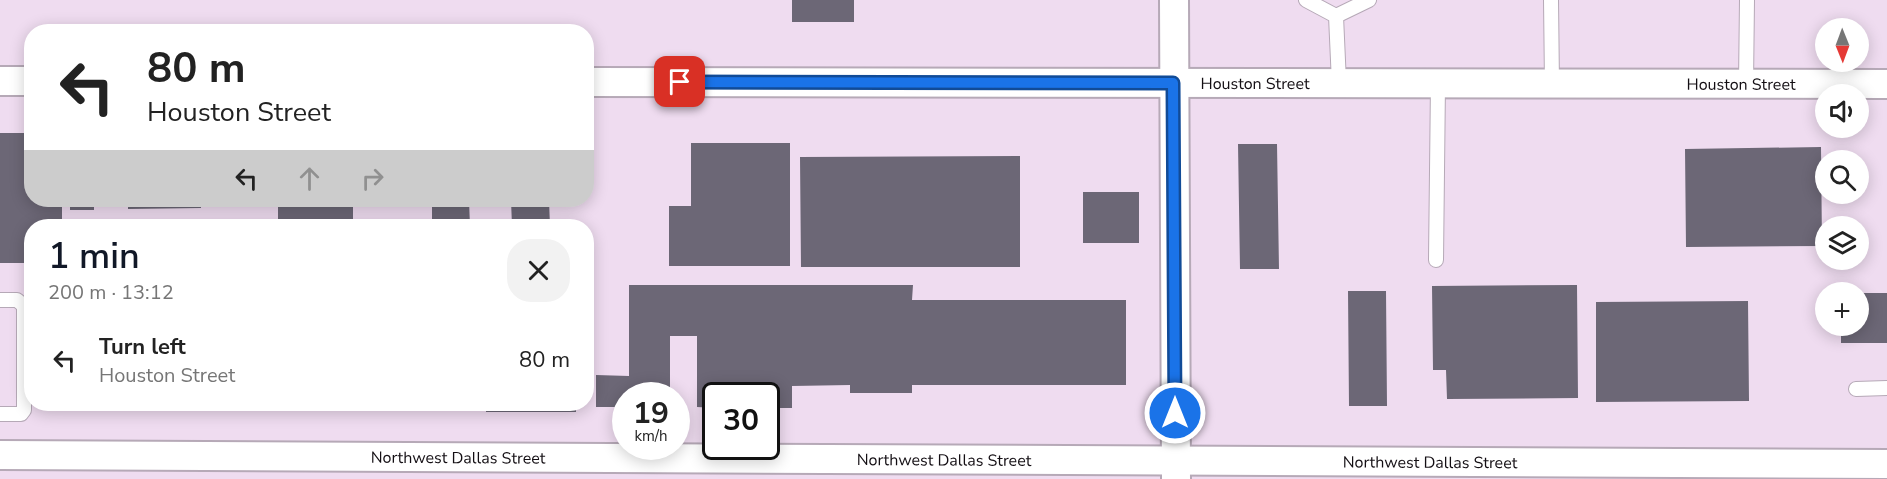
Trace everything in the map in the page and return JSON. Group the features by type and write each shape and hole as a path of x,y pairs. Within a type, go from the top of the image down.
{"street":[{"path":"1174,0 1176,470"},
{"path":"0,81 24,81"},
{"name":"Houston Street","path":"594,82 1887,84"},
{"name":"Northwest Dallas Street","path":"0,455 1176,470 1887,464"}],"lane":[{"path":"1305,0 1336,16"},
{"path":"1336,16 1369,0"},
{"path":"1551,0 1552,84"},
{"path":"1746,84 1747,0"},
{"path":"1336,16 1338,83"},
{"path":"1436,260 1438,83"},
{"path":"0,300 17,300 24,306 24,410 21,414 0,414"},
{"path":"1856,389 1887,388"}],"shaded area":[{"path":"0,0 1887,0 1887,479 0,479"}],"building":[{"path":"792,0 854,0 854,22 792,22"},
{"path":"0,133 24,133 24,207 62,207 62,219 24,219 24,263 0,263"},
{"path":"691,143 790,143 790,266 669,266 669,206 691,206"},
{"path":"1238,144 1277,144 1279,269 1240,269"},
{"path":"1821,147 1821,150 1815,150 1815,204 1822,204 1822,216 1815,216 1815,246 1686,247 1685,149"},
{"path":"1020,156 1020,267 801,267 800,157"},
{"path":"1083,192 1139,192 1139,243 1083,243"},
{"path":"70,207 94,207 94,210 70,210"},
{"path":"128,207 201,207 201,208 128,209"},
{"path":"278,207 353,207 353,219 278,219"},
{"path":"432,207 469,207 470,219 432,219"},
{"path":"511,207 549,207 550,219 512,219"},
{"path":"629,285 913,285 912,300 1126,300 1126,385 912,385 912,393 850,393 850,385 792,386 792,408 780,408 780,382 702,382 702,407 697,407 697,336 670,336 670,382 612,382 612,407 596,407 596,375 629,376"},
{"path":"1577,285 1578,398 1447,399 1446,370 1433,370 1432,286"},
{"path":"1348,291 1386,291 1387,406 1349,406"},
{"path":"1869,293 1887,293 1887,343 1841,343 1841,336 1869,336"},
{"path":"1748,301 1749,401 1596,402 1596,302"},
{"path":"486,411 576,411 576,412"}],"route":[{"path":"680,82 1173,83 1175,413"}]}
